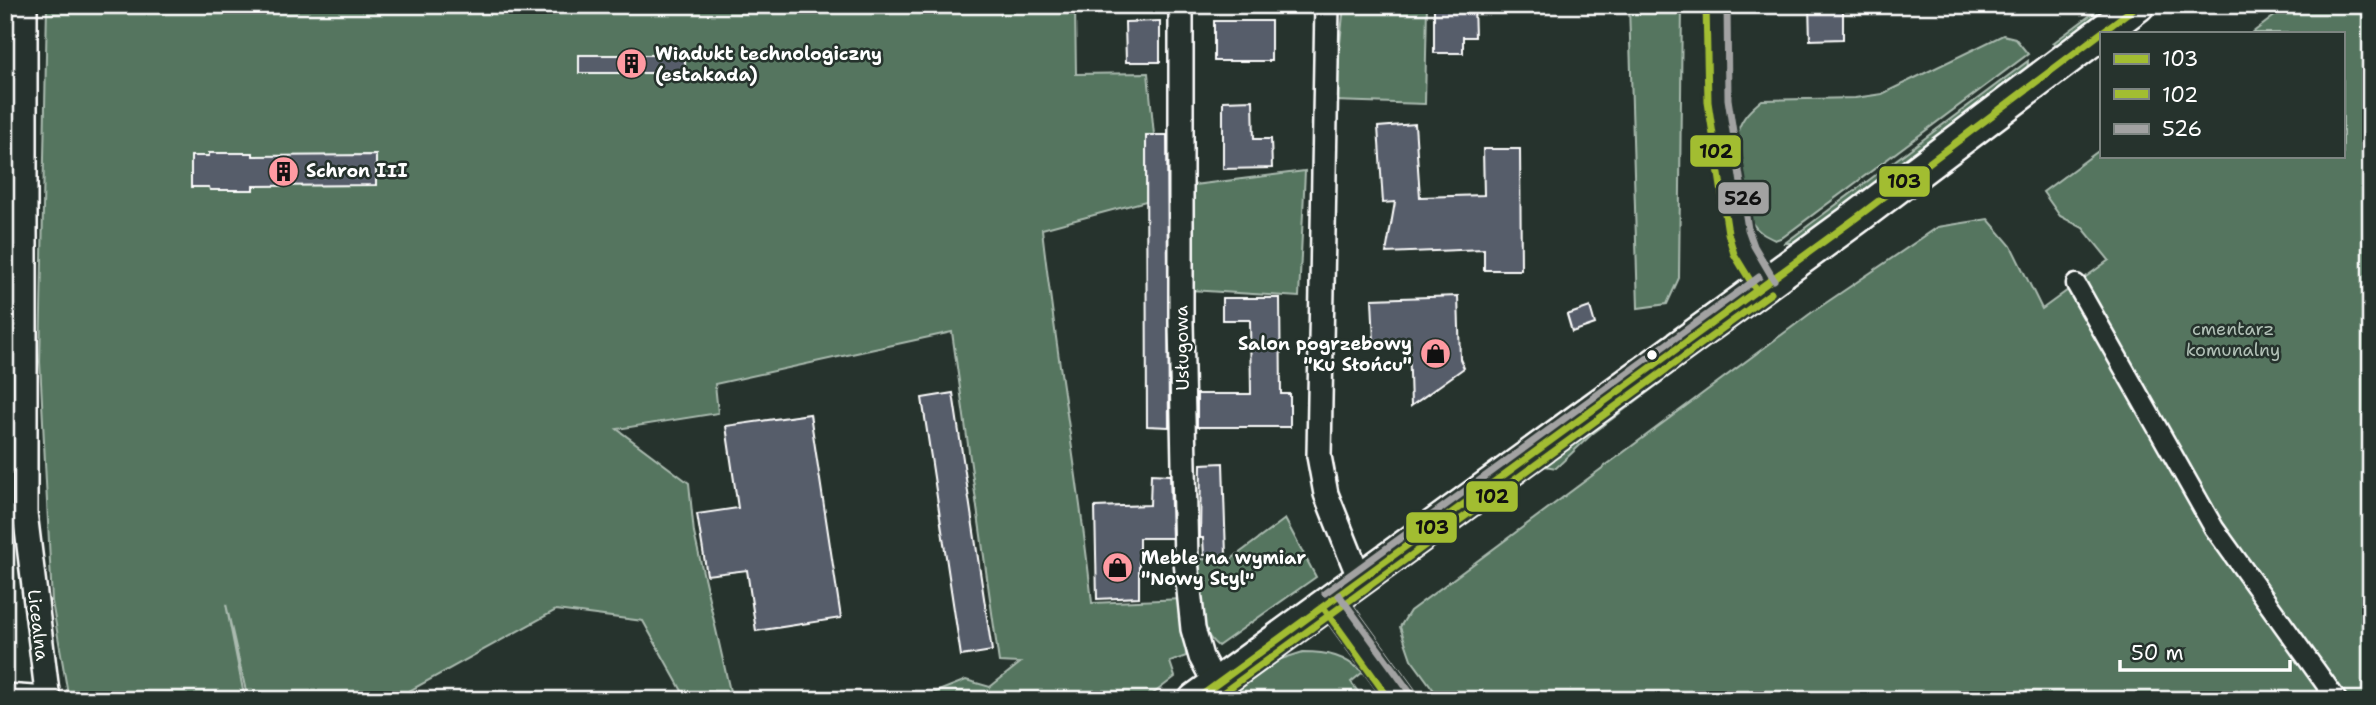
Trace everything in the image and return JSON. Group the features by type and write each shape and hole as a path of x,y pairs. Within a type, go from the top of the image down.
{"main road":[{"path":"2102,32 2138,5"},
{"path":"1205,692 1765,285 2100,34"}],"street":[{"name":"Licealna","path":"25,5 25,513 47,699"},
{"name":"Usługowa","path":"1181,5 1181,322 1186,561 1193,629 1205,692"},
{"path":"1327,5 1319,456 1326,494 1355,567 1363,578"},
{"path":"1716,5 1718,100 1738,231 1752,265 1765,285"},
{"path":"2076,284 2214,528 2337,700"},
{"path":"1331,601 1403,700"},
{"path":"5,696 47,699"}],"green space":[{"path":"47,5 1075,5 1076,74 1148,73 1154,135 1146,136 1146,201 1042,229 1092,603 1182,599 1186,656 1170,662 1175,677 1145,700 916,700 966,680 990,687 1020,663 999,662 952,332 715,384 718,413 617,429 689,483 694,533 732,700 687,700 643,621 556,610 393,700 248,700 226,604 245,700 69,700 52,602 40,362"},
{"path":"1344,5 1427,5 1425,104 1334,101"},
{"path":"1629,5 1682,5 1679,278 1667,304 1638,308"},
{"path":"2104,5 2120,5 2064,46 2053,43"},
{"name":"cmentarz komunalny","path":"2289,5 2371,5 2371,700 1441,700 1411,659 1400,627 1410,611 1811,313 1938,227 1988,219 2011,246 2042,309 2109,260 2083,228 2060,216 2043,192 2100,150 2100,158 2344,158 2344,32 2253,32"},
{"path":"2003,35 2015,38 2028,54 1783,237 1775,240 1755,227 1749,217 1743,193 1737,139 1744,117 1762,100 1855,98 1882,94"},
{"path":"2028,61 2027,73 1798,243 1785,243"},
{"path":"1976,146 1592,434 1556,468 1542,463"},
{"path":"1305,171 1299,297 1191,290 1194,185"},
{"path":"1285,519 1316,577 1218,646 1204,628 1201,617 1200,559 1230,560"},
{"path":"1303,652 1335,656 1363,672 1351,682 1364,700 1219,700 1275,661"}],"building":[{"path":"1434,5 1474,5 1475,37 1463,37 1463,53 1434,53"},
{"path":"1809,5 1843,5 1843,39 1810,40"},
{"path":"1160,21 1160,62 1126,62 1125,22"},
{"path":"1214,21 1271,21 1271,61 1214,61"},
{"name":"Wiadukt technologiczny (estakada)","path":"579,55 685,55 685,73 579,73"},
{"path":"1253,100 1254,139 1271,139 1272,168 1223,169 1223,101"},
{"path":"1415,124 1420,197 1484,195 1483,149 1520,149 1521,270 1484,270 1484,249 1386,253 1395,202 1383,203 1378,127"},
{"path":"1146,135 1167,135 1169,427 1147,426"},
{"name":"Schron III","path":"209,153 253,153 253,156 376,155 376,185 253,186 253,190 191,187 191,156 209,156"},
{"name":"Salon pogrzebowy \"Ku Słońcu\"","path":"1458,296 1460,359 1464,368 1411,406 1409,341 1374,342 1372,299"},
{"path":"1222,298 1280,298 1281,394 1290,394 1290,427 1197,427 1197,394 1251,394 1250,320 1222,320"},
{"path":"1590,307 1595,324 1572,332 1567,315"},
{"path":"953,393 992,651 961,656 922,398"},
{"path":"810,414 841,618 756,631 747,570 707,575 697,514 738,508 726,426"},
{"path":"1223,463 1226,555 1204,555 1203,538 1200,538 1201,464"},
{"name":"Meble na wymiar \"Nowy Styl\"","path":"1151,474 1170,475 1172,538 1139,538 1139,597 1097,599 1095,507 1150,505"}],"transit line":[{"name":"102","path":"1706,5 1708,102 1728,233 1734,254 1756,290"},
{"name":"526","path":"1727,5 1728,99 1748,229 1754,246 1774,280"},
{"name":"103","path":"2102,32 2138,5"},
{"name":"103","path":"1195,700 1856,218 2100,34"},
{"name":"526","path":"1325,593 1759,277"},
{"name":"102","path":"1213,700 1771,293"},
{"name":"526","path":"1339,595 1411,694"},
{"name":"102","path":"1323,607 1390,700"}],"place":[{"name":"Wiadukt technologiczny (estakada)","path":"632,64"},
{"name":"Schron III","path":"283,171"},
{"name":"Salon pogrzebowy \"Ku Słońcu\"","path":"1435,354"},
{"name":"Meble na wymiar \"Nowy Styl\"","path":"1118,568"}]}
